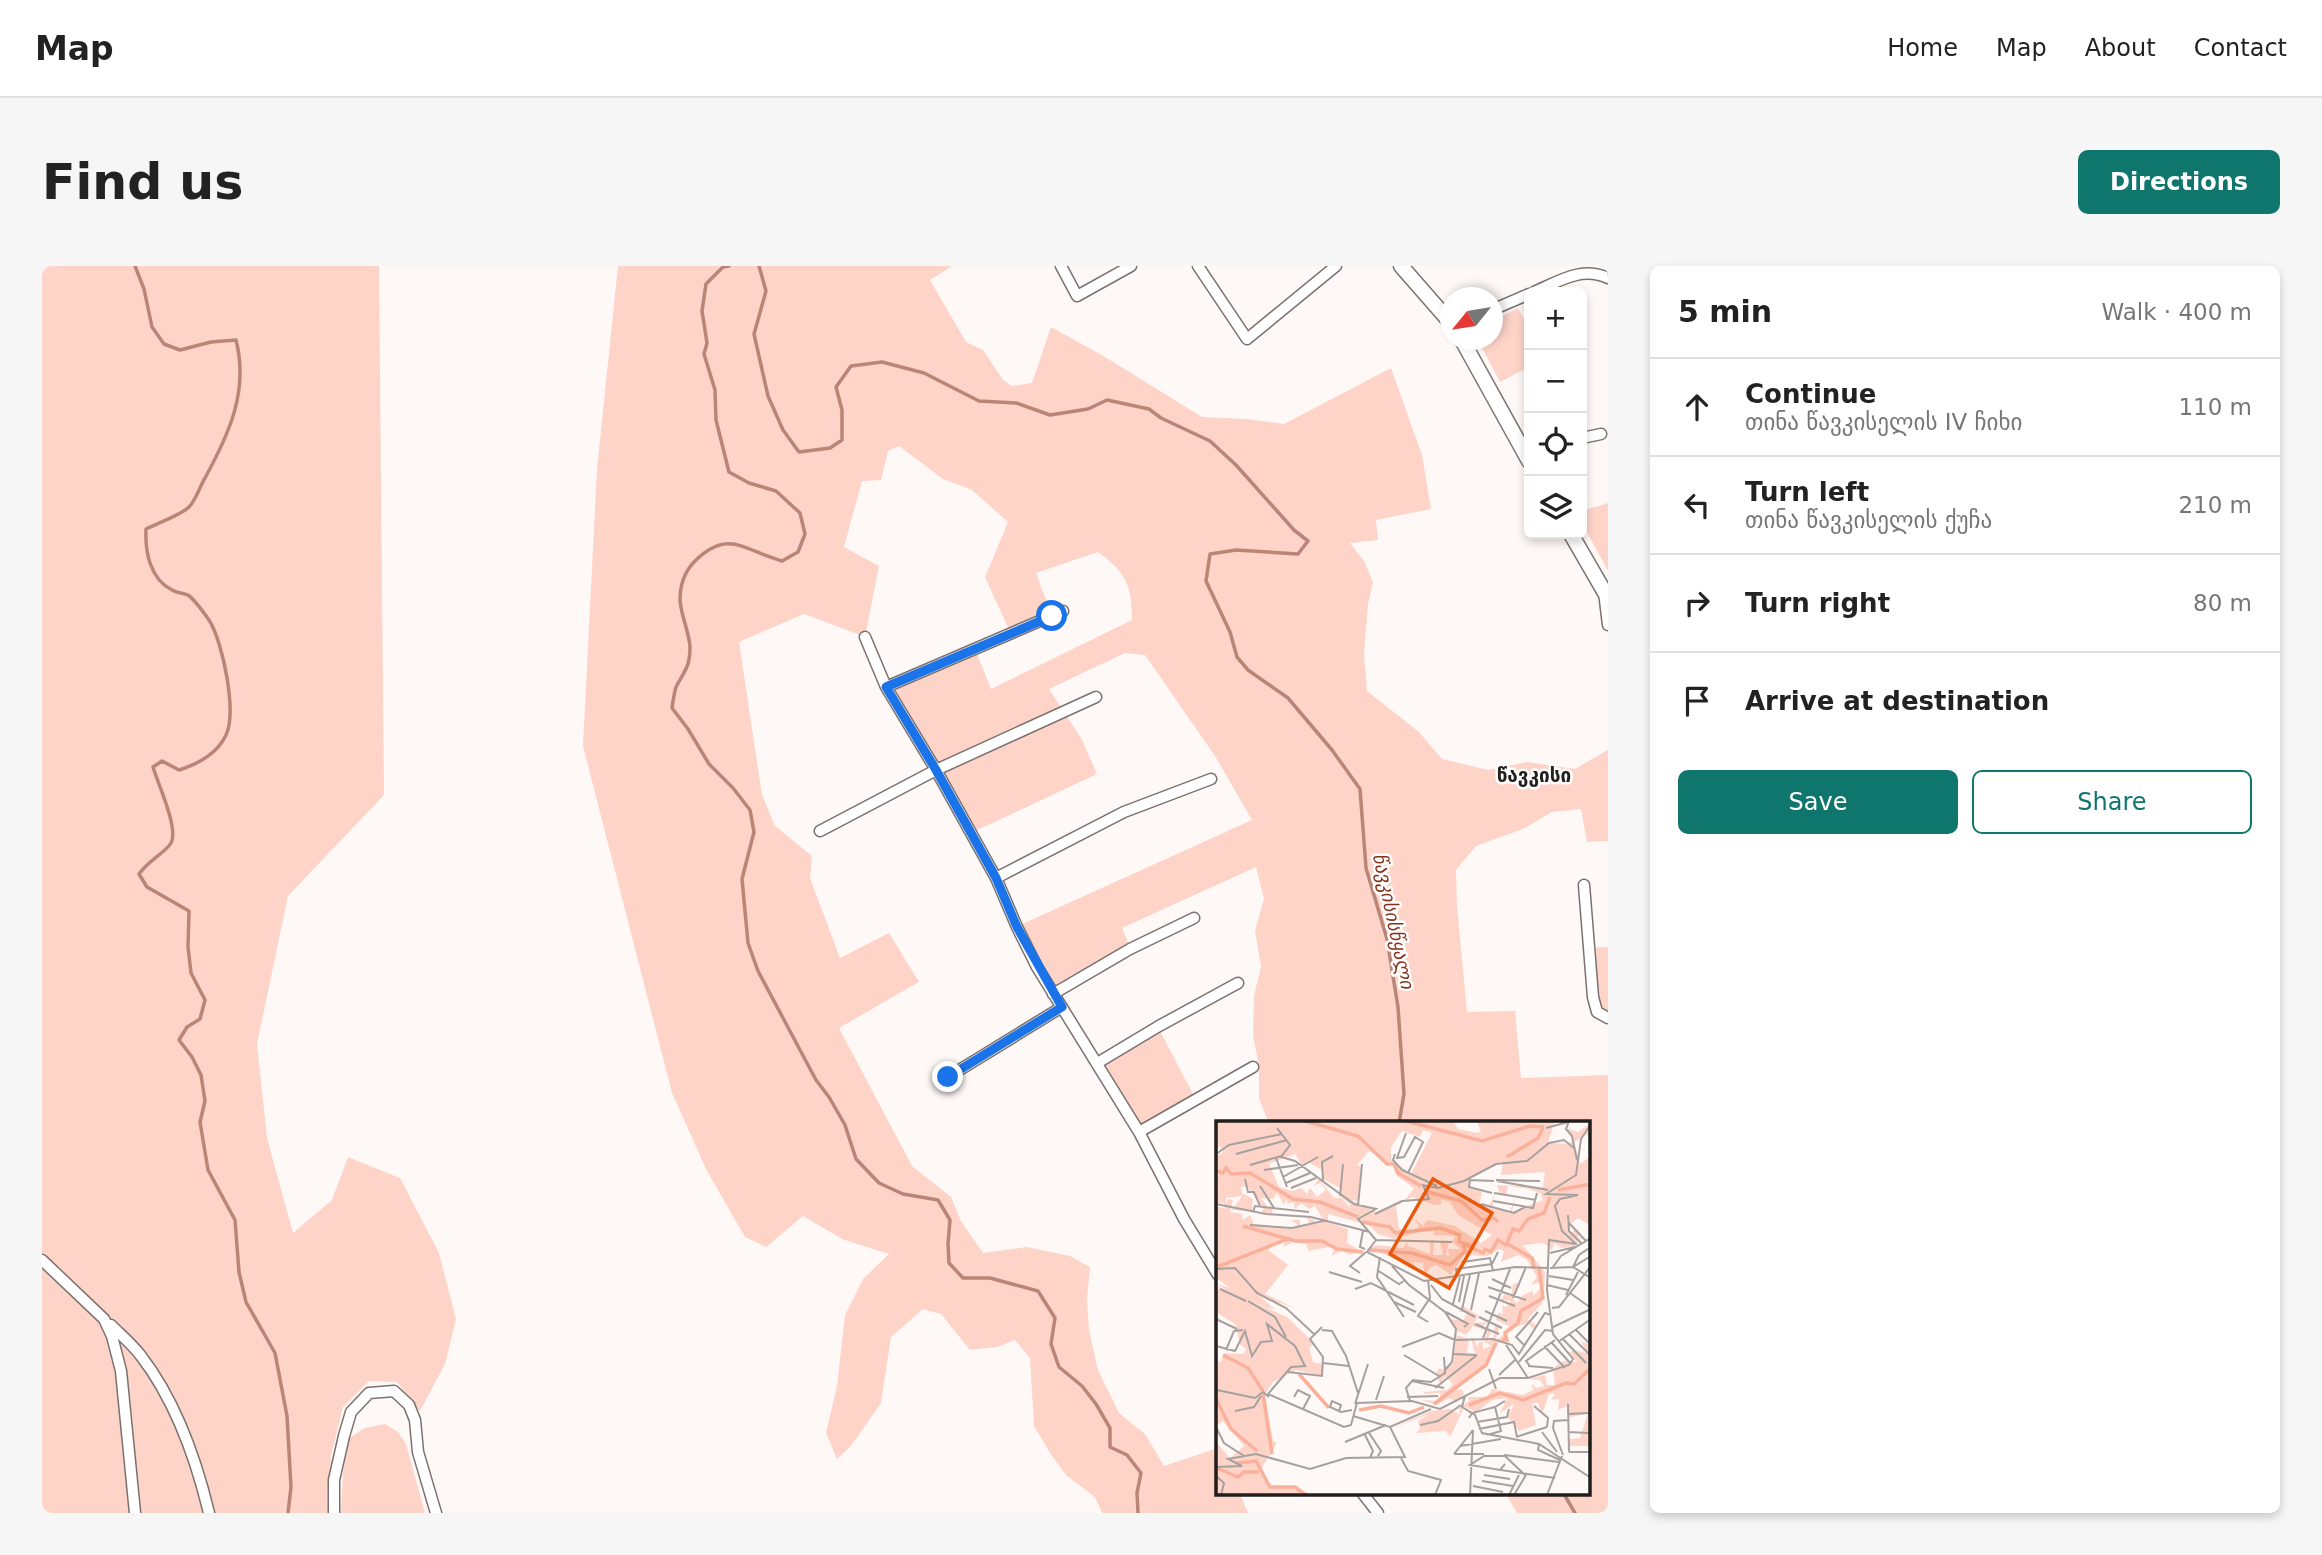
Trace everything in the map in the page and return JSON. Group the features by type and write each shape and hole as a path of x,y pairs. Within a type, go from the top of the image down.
{"street":[{"path":"1060,266 1077,296 1131,266"},
{"path":"1198,266 1247,339 1336,266"},
{"path":"1401,266 1440,310"},
{"path":"1546,287 1583,271 1597,272 1608,278"},
{"path":"1503,306 1524,296"},
{"path":"1468,350 1524,449"},
{"path":"1587,437 1601,433"},
{"path":"1574,539 1606,595 1608,625"},
{"path":"886,687 1063,611"},
{"path":"865,637 886,687 996,878 1017,927 1053,994 1098,1062 1216,1272"},
{"path":"820,831 936,770 1096,697"},
{"path":"996,878 1124,813 1211,779"},
{"path":"1584,885 1593,997 1597,1012 1608,1018"},
{"path":"1053,994 1130,949 1195,918"},
{"path":"1098,1062 1238,983"},
{"path":"948,1077 1062,1007"},
{"path":"1139,1132 1253,1068"},
{"path":"42,1260 140,1354 164,1390 202,1483 209,1513"},
{"path":"103,1319 112,1336 121,1371 135,1513"},
{"path":"334,1513 334,1480 351,1412 369,1393 394,1391 409,1405 415,1420 418,1452 436,1513"},
{"path":"1365,1496 1378,1513"}],"shaded area":[{"path":"42,266 379,266 384,795 288,896 257,1044 267,1138 293,1233 332,1200 348,1157 400,1178 439,1253 456,1319 445,1364 420,1411 397,1382 369,1381 343,1407 331,1456 328,1513 42,1513"},
{"path":"618,266 952,266 930,280 966,342 983,350 1003,380 1012,386 1032,383 1051,327 1202,417 1284,424 1391,368 1422,455 1431,509 1376,520 1378,540 1350,543 1364,561 1373,582 1368,604 1364,655 1367,691 1419,732 1442,759 1488,770 1527,762 1575,769 1608,750 1608,841 1587,842 1581,809 1552,812 1523,829 1476,846 1456,870 1467,1012 1515,1011 1521,1078 1608,1075 1608,1513 1517,1513 1507,1496 1590,1496 1590,1121 1268,1121 1259,1099 1259,1065 1253,1036 1254,996 1261,966 1255,931 1264,899 1256,867 1122,928 1130,947 1056,991 1020,925 1252,820 1215,756 1145,655 1125,653 1049,689 1081,738 1097,774 971,833 886,687 975,649 991,689 1132,620 1131,598 1121,573 1098,552 1036,573 1052,616 1011,634 985,577 1008,522 972,490 943,479 899,446 888,451 881,480 862,481 844,547 879,566 865,637 804,614 739,642 762,795 775,826 812,856 810,878 840,958 889,933 919,982 839,1028 912,1166 951,1197 961,1221 983,1253 1027,1247 1070,1256 1090,1267 1087,1300 1089,1330 1098,1370 1119,1413 1145,1434 1164,1466 1216,1449 1216,1496 1241,1496 1248,1513 1102,1513 1095,1497 1067,1476 1034,1426 1030,1358 1015,1340 997,1347 970,1350 941,1314 923,1309 891,1337 881,1403 851,1446 837,1459 826,1433 837,1386 845,1315 863,1279 889,1254 842,1239 803,1216 766,1247 745,1237 707,1171 672,1093 583,746 597,469"},
{"path":"1518,308 1524,319 1524,370 1500,382 1483,350 1503,350 1503,316"},
{"path":"1608,503 1608,571 1587,532 1587,509"},
{"path":"1608,947 1608,1018 1597,1012 1589,948"},
{"path":"1160,1031 1195,1098 1142,1128 1104,1064"},
{"path":"385,1424 398,1432 406,1444 425,1513 341,1513 343,1473 349,1438 365,1428"}],"waterway":[{"path":"135,266 144,289 152,327 164,344 180,350 211,342 236,340 239,359 238,394 229,428 194,501 181,513 146,529 148,556 154,572 172,590 191,597 214,630 227,677 229,724 218,748 200,761 179,770 162,761 153,767 170,817 173,836 169,846 139,874 147,887 189,911 188,947 191,973 205,1000 200,1019 187,1027 179,1040 201,1075 205,1101 200,1122 208,1170 235,1220 239,1272 246,1302 275,1353 287,1416 291,1487 288,1513"},
{"path":"729,266 723,267 706,284 702,311 707,343 704,354 715,390 716,420 729,472 749,483 776,491 800,513 805,534 798,552 782,561 728,544 707,551 691,565 683,579 680,600 690,654 686,669 676,687 672,708 709,764 750,810 754,832 742,879 748,943 758,971 816,1080 845,1125 856,1159 879,1183 903,1194 938,1200 950,1220 949,1263 963,1278 990,1278 1038,1291 1055,1318 1051,1344 1059,1367 1082,1386 1096,1404 1110,1428 1110,1447 1127,1455 1141,1473 1137,1493 1138,1513"},
{"name":"წავკისისწყალი","path":"759,266 766,291 754,334 768,396 783,430 799,452 830,448 842,440 842,410 836,387 851,366 882,362 924,373 979,401 1016,403 1050,415 1088,409 1107,400 1149,409 1161,418 1210,441 1236,465 1294,530 1308,541 1298,554 1236,550 1210,554 1206,581 1230,632 1237,657 1248,670 1288,698 1332,750 1360,789 1366,868 1387,939 1398,1007 1404,1094 1399,1121"},
{"name":"წავკისისწყალი","path":"1565,1496 1575,1513"}],"district":[{"name":"წავკისი","path":"1534,775"}],"route":[{"path":"948,1077 1062,1007 1037,967 996,878 886,687 1052,616"}]}
